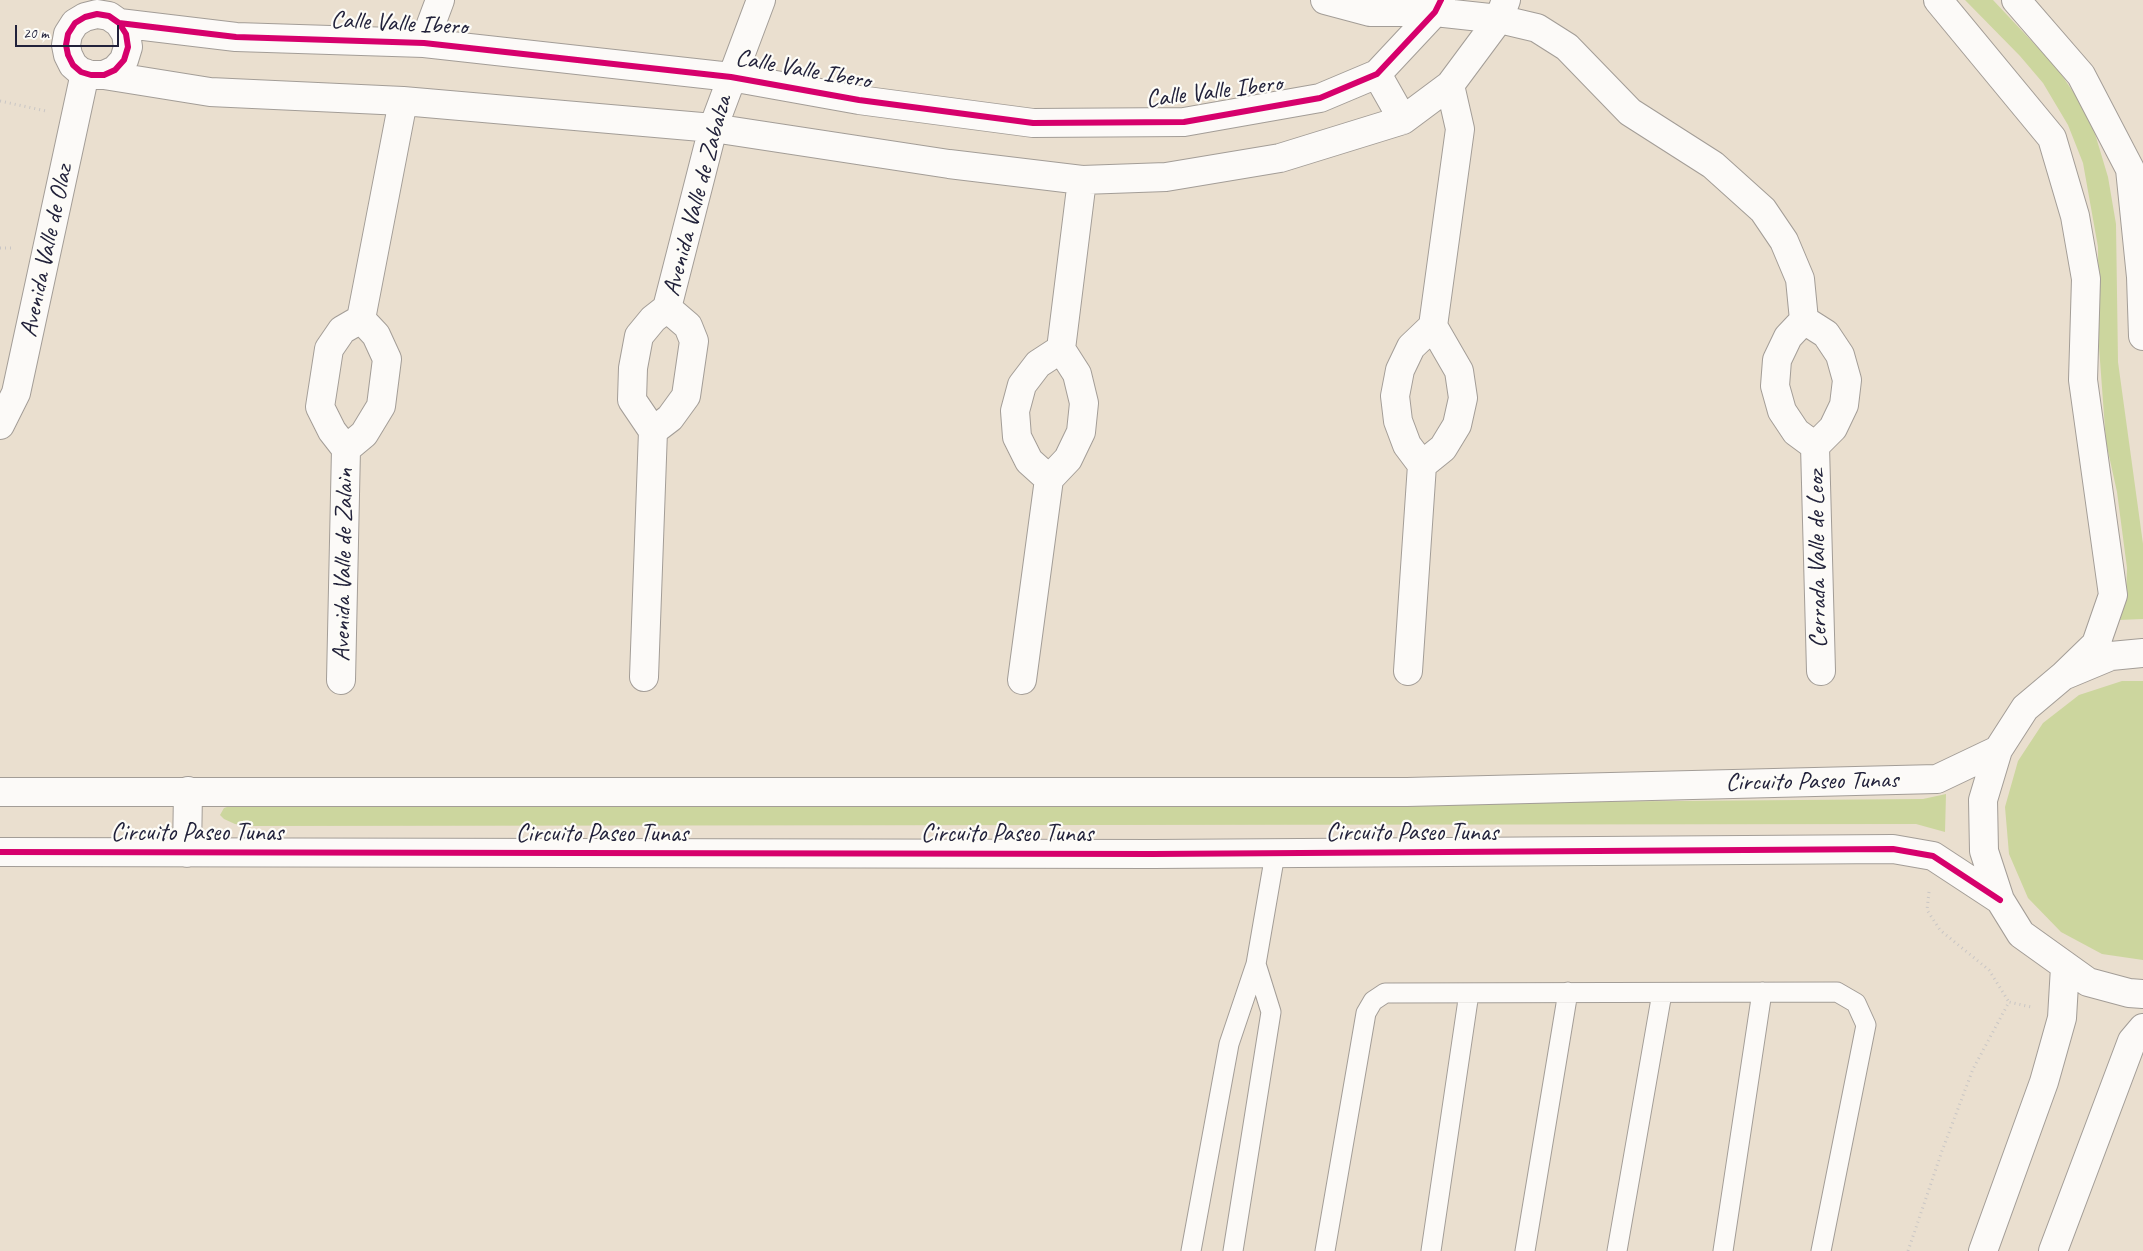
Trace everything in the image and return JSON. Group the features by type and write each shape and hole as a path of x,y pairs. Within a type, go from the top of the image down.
{"street":[{"path":"424,43 440,0"},
{"name":"Avenida Valle de Zabalza","path":"666,308 688,326 694,341 686,396 670,418 653,431 632,400 633,368 639,336 653,319 666,308 713,128 761,0"},
{"path":"1324,0 1370,12 1438,6 1503,10 1567,47 1630,112 1713,165 1763,210 1784,241 1800,279 1804,320"},
{"path":"1938,0 2052,138 2075,216 2086,279 2083,380 2113,594 2096,644 2063,676 2025,708 1998,750 1983,800 1984,851 2000,900 2021,934 2088,982 2129,994 2143,994"},
{"path":"2016,0 2081,74 2130,169 2141,277 2143,324"},
{"name":"Calle Valle Ibero","path":"114,13 236,37 424,43 731,77 859,100 1034,123 1184,122 1320,98 1378,74 1438,6"},
{"path":"94,74 115,70 124,60 128,47 126,34 114,13 85,16 75,23 68,34 66,45 73,65 94,74 210,92 403,101 713,128 949,164 1082,180 1166,177 1280,158 1403,120 1450,84 1503,10"},
{"name":"Avenida Valle de Olaz","path":"0,425 16,393 76,118 94,74"},
{"path":"1378,74 1403,120"},
{"path":"1422,464 1443,448 1457,425 1463,398 1459,372 1433,326 1460,129 1450,84"},
{"path":"361,319 403,101"},
{"path":"1022,680 1049,479 1068,459 1081,432 1084,403 1077,374 1061,349 1082,180"},
{"name":"Avenida Valle de Zalain","path":"342,680 346,450 332,431 320,407 329,349 342,330 361,319 376,335 387,359 381,406 364,434 346,450"},
{"name":"Cerrada Valle de Leoz","path":"1815,446 1796,432 1782,410 1775,386 1777,360 1784,344 1804,320 1826,334 1840,355 1847,380 1844,405 1834,428 1815,446 1821,671"},
{"path":"1408,671 1422,464 1407,445 1398,421 1395,396 1400,370 1411,347 1433,326"},
{"path":"1049,479 1029,461 1017,437 1015,411 1022,385 1038,364 1061,349"},
{"path":"644,677 653,431"},
{"path":"2063,676 2111,656 2143,653"},
{"name":"Circuito Paseo Tunas","path":"0,792 1407,792 1937,778 1998,750"},
{"path":"187,853 188,791"},
{"name":"Circuito Paseo Tunas","path":"0,852 1275,854 1893,849 1933,856 2000,900"},
{"path":"1983,1251 2044,1082 2062,1018 2065,967"},
{"path":"2053,1251 2132,1040 2143,1028"}],"lane":[{"path":"1190,1251 1229,1044 1256,964 1275,854"},
{"path":"1233,1251 1271,1012 1256,964"},
{"path":"1525,1251 1568,992"},
{"path":"1722,1251 1762,992"},
{"path":"1325,1251 1366,1013 1373,1001 1385,993 1838,992 1856,1003 1866,1025 1821,1251"},
{"path":"1431,1251 1468,993"},
{"path":"1617,1251 1662,993"}],"path":[{"path":"0,101 76,118"},
{"path":"1933,856 1928,910 1940,930 1989,970 2008,1002"},
{"path":"2008,1002 2024,1004 2062,1018"},
{"path":"1908,1251 1939,1159 1973,1069 2008,1002"}],"green space":[{"path":"1965,0 1993,0 2057,68 2090,117 2108,177 2116,224 2118,362 2143,544 2143,619 2118,620 2126,598 2127,568 2117,492 2106,442 2099,347 2098,247 2083,163 2068,125 2043,83 2020,56"},
{"path":"2122,681 2143,681 2143,960 2102,954 2061,932 2028,898 2009,854 2005,807 2018,761 2043,723 2079,695"},
{"path":"1946,794 1945,832 1916,824 252,826 235,824 220,815 224,808 233,805 1430,803 1923,799"}],"cycle path":[{"path":"119,23 126,34 128,47 124,60 115,70 104,75 91,75 81,72 73,65 66,45 68,34 75,23 85,17 97,14 109,16 119,23 236,37 424,43 731,77 859,100 1033,123 1184,122 1320,98 1377,74 1435,12 1441,0"},
{"path":"0,852 1153,854 1893,849 1933,856 2000,900"}]}
